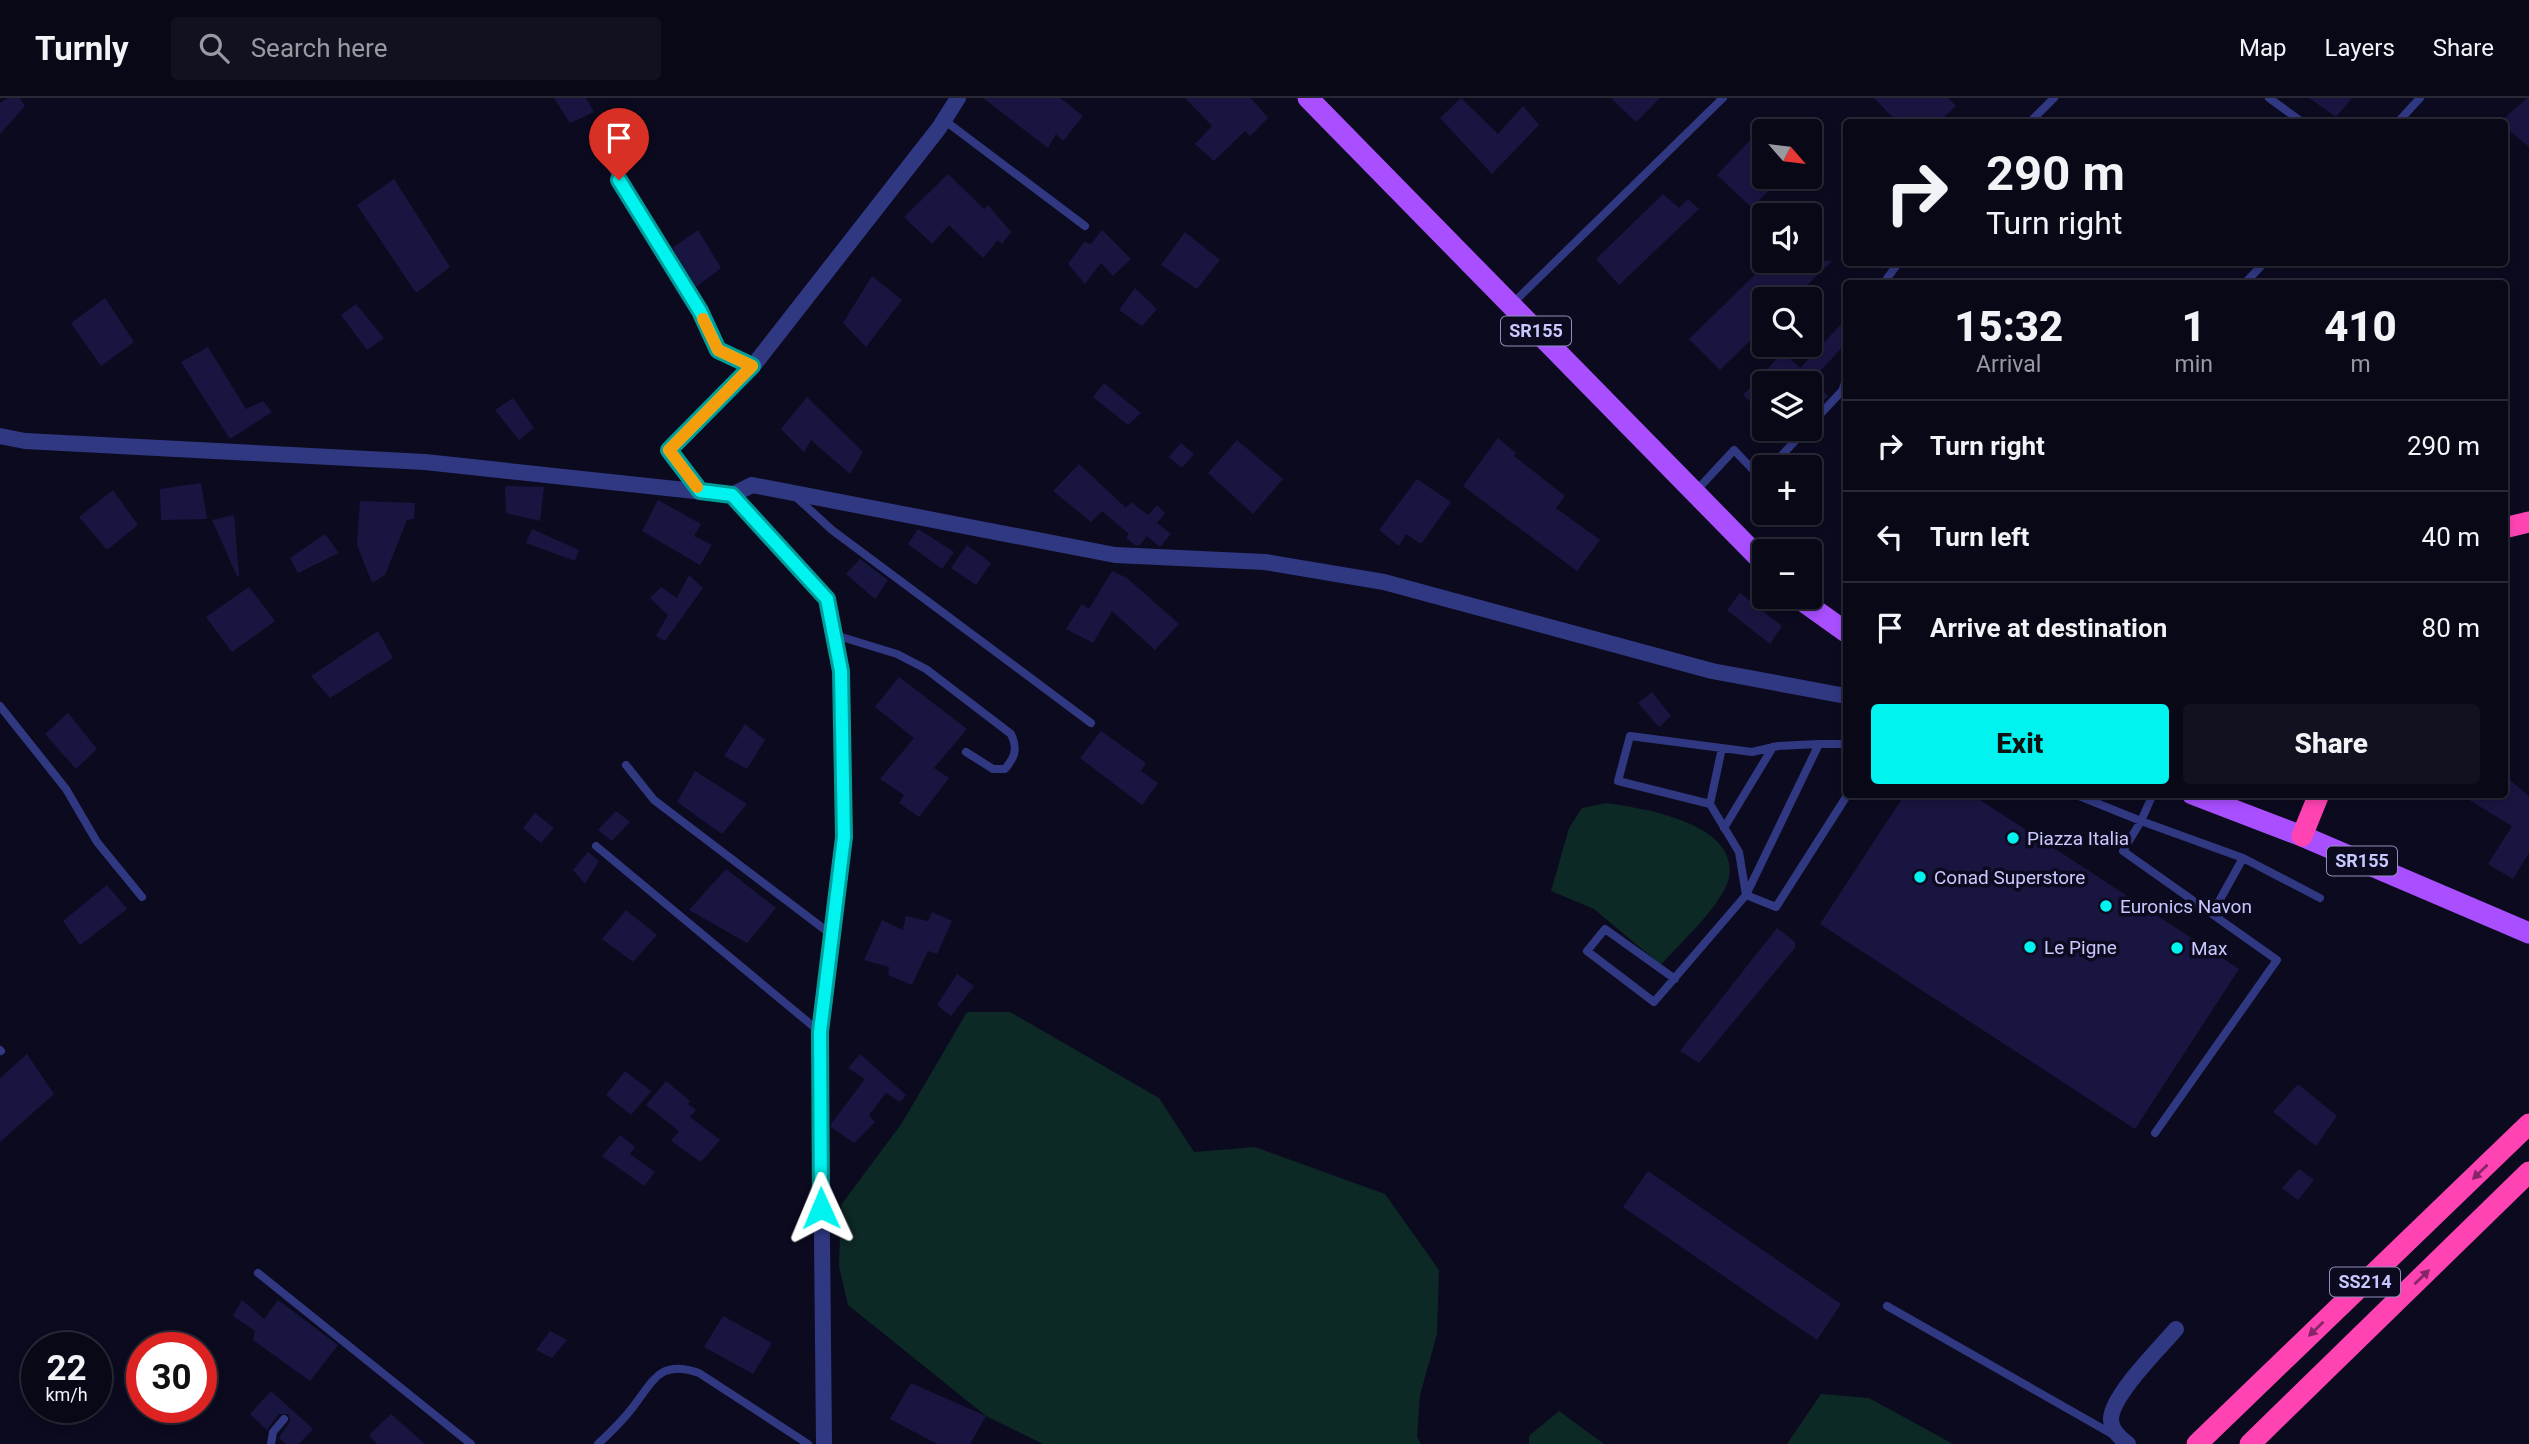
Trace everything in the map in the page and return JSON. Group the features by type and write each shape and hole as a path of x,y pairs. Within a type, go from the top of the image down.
{"highway":[{"path":"2508,527 2529,523"},
{"path":"2302,836 2317,798"},
{"name":"SS214","path":"2198,1442 2529,1124"},
{"name":"SS214","path":"2250,1444 2529,1172"}],"main road":[{"name":"SR155","path":"1308,98 1752,551"},
{"path":"1814,609 1843,630"},
{"name":"SR155","path":"2203,798 2302,836 2529,933"}],"street":[{"path":"700,491 669,450 752,366 944,120 958,98"},
{"path":"0,436 25,441 425,462 732,495 752,485 1115,555 1265,562 1384,582 1712,671 1843,695"},
{"path":"732,495 827,599 841,671 844,837 820,1032 824,1444"},
{"path":"2124,1441 2110,1420 2115,1402 2176,1329"}],"lane":[{"path":"1511,304 1723,98"},
{"path":"2033,119 2054,98"},
{"path":"2269,98 2298,119"},
{"path":"2401,119 2420,98"},
{"path":"944,120 1085,226"},
{"path":"593,136 683,289 700,311 718,350 752,366"},
{"path":"1885,280 1896,266"},
{"path":"2248,280 2261,266"},
{"path":"1822,412 1843,388"},
{"path":"1782,455 1795,441"},
{"path":"1695,492 1734,450 1752,469"},
{"path":"791,493 832,530 1091,723"},
{"path":"835,635 897,654 926,669 1011,734 1016,744 1014,758 1004,769 993,769 966,752"},
{"path":"0,706 66,789 97,842 142,897"},
{"path":"1710,804 1618,781 1630,736 1752,752 1773,747 1843,744"},
{"path":"1675,979 1605,929 1587,951 1654,1002 1675,979 1746,895 1819,744"},
{"path":"1724,828 1773,747"},
{"path":"1722,748 1710,804 1739,852 1746,895"},
{"path":"626,765 654,800 832,935"},
{"path":"1746,895 1776,907 1845,798"},
{"path":"2084,798 2243,858 2320,898"},
{"path":"2151,798 2123,851 2277,961 2155,1133"},
{"path":"596,846 820,1032"},
{"path":"2212,914 2243,858"},
{"path":"258,1273 471,1444"},
{"path":"1887,1306 2124,1441"},
{"path":"598,1444 631,1410 656,1376 668,1369 682,1367 699,1373 807,1444"},
{"path":"271,1444 273,1432 284,1419"}],"green space":[{"path":"1606,803 1643,809 1687,822 1721,845 1729,861 1728,881 1717,902 1661,965 1594,909 1551,891 1569,828 1582,808"},
{"path":"967,1012 1010,1012 1159,1098 1194,1152 1255,1147 1385,1194 1439,1270 1437,1334 1420,1395 1417,1437 1421,1444 1043,1444 986,1416 848,1305 839,1266 841,1205 902,1123"},
{"path":"1821,1394 1869,1398 1953,1444 1787,1444"},
{"path":"1559,1411 1604,1444 1529,1444 1529,1436"}],"building":[{"path":"8,98 20,98 25,106 0,134 0,103"},
{"path":"554,98 586,98 594,112 570,123"},
{"path":"983,98 1060,98 1083,116 1063,141 1056,134 1048,148"},
{"path":"1185,98 1251,98 1268,118 1250,136 1245,131 1214,161 1195,144 1212,126"},
{"path":"1461,98 1498,134 1523,106 1539,125 1492,174 1440,118"},
{"path":"1611,98 1660,98 1636,122"},
{"path":"1874,98 1948,98 1956,106 1942,119 1894,119"},
{"path":"2309,98 2352,98 2336,117"},
{"path":"2529,98 2529,147 2508,129 2508,119 2503,119"},
{"path":"1751,139 1752,189 1770,189 1757,203 1752,203 1752,208 1717,175"},
{"path":"948,174 984,209 988,205 1011,232 1002,244 998,240 983,258 949,225 932,244 904,217"},
{"path":"394,179 450,267 416,293 357,205"},
{"path":"1663,194 1679,208 1688,199 1699,209 1619,285 1596,259"},
{"path":"698,230 721,268 696,287 672,248"},
{"path":"1102,230 1131,259 1113,276 1101,263 1085,284 1068,264 1084,242 1091,244"},
{"path":"1185,232 1220,260 1197,289 1161,265"},
{"path":"1822,261 1832,261 1822,271"},
{"path":"1757,273 1820,273 1805,287 1752,287 1752,339 1720,370 1689,339"},
{"path":"872,276 902,300 866,347 843,323"},
{"path":"1135,288 1157,309 1142,326 1119,310"},
{"path":"105,298 134,342 101,366 71,323"},
{"path":"356,304 384,338 367,350 341,315"},
{"path":"1843,322 1843,346 1820,371 1765,371 1778,357 1788,357 1800,368 1810,357 1822,357 1822,345"},
{"path":"208,347 246,409 263,401 272,412 230,439 181,362"},
{"path":"1104,383 1141,413 1128,425 1093,397"},
{"path":"1752,385 1752,404 1743,395"},
{"path":"1822,390 1828,396 1822,402"},
{"path":"807,397 863,452 850,474 811,440 804,452 781,429"},
{"path":"513,398 534,428 519,440 495,410"},
{"path":"1498,438 1516,453 1514,456 1565,496 1556,508 1600,540 1577,571 1463,486"},
{"path":"1237,440 1283,479 1253,514 1208,473"},
{"path":"1181,443 1194,454 1182,468 1169,457"},
{"path":"1079,464 1126,508 1131,502 1148,515 1157,505 1165,513 1157,523 1171,534 1160,547 1147,536 1139,546 1135,545 1126,538 1129,534 1102,511 1091,522 1053,491"},
{"path":"1417,479 1451,502 1421,544 1406,534 1399,546 1379,530"},
{"path":"201,483 207,519 161,520 160,489"},
{"path":"505,486 544,487 540,521 506,513"},
{"path":"113,490 138,525 107,550 79,517"},
{"path":"658,500 701,524 694,536 712,545 700,565 642,531"},
{"path":"360,501 415,503 414,519 407,520 385,575 372,583 357,545"},
{"path":"234,515 239,576 212,520"},
{"path":"532,529 579,550 575,561 526,543"},
{"path":"918,529 954,552 942,569 908,544"},
{"path":"325,534 339,553 298,573 290,558"},
{"path":"967,545 991,563 976,585 951,568"},
{"path":"860,559 888,580 875,599 846,574"},
{"path":"1112,571 1127,578 1179,624 1155,650 1112,611 1093,643 1066,629 1082,604 1089,609"},
{"path":"689,575 703,588 665,641 656,636 668,615 650,598 661,587 677,598"},
{"path":"249,587 275,621 232,652 206,617"},
{"path":"1740,593 1752,602 1752,609 1760,609 1782,626 1770,644 1727,610"},
{"path":"378,631 393,658 330,698 311,676"},
{"path":"899,677 967,729 934,768 949,778 919,817 899,803 904,795 880,779 914,738 875,707"},
{"path":"1652,692 1671,716 1659,727 1638,703"},
{"path":"68,713 97,749 76,769 45,734"},
{"path":"745,724 765,740 747,769 724,756"},
{"path":"1101,731 1146,763 1141,771 1158,783 1142,805 1080,758"},
{"path":"695,771 747,804 722,834 677,802"},
{"path":"2508,778 2529,796 2529,853 2513,879 2488,864 2512,826 2466,798 2508,798"},
{"name":"Le Pigne","path":"1902,798 1977,798 2239,969 2135,1129 1820,924"},
{"path":"616,811 630,822 612,841 598,830"},
{"path":"535,813 554,828 541,843 523,828"},
{"path":"588,852 599,861 585,884 573,870"},
{"path":"726,869 776,908 747,943 689,910"},
{"path":"107,885 127,909 80,945 63,921"},
{"path":"626,910 657,935 633,962 602,939"},
{"path":"932,912 952,921 937,954 928,951 912,985 888,975 889,967 864,960 882,920 903,930 906,916 928,921"},
{"path":"1777,928 1795,942 1795,948 1699,1063 1680,1051"},
{"path":"957,974 974,986 951,1016 937,1005"},
{"path":"27,1054 54,1094 0,1142 0,1078"},
{"path":"860,1054 906,1095 900,1102 886,1093 869,1115 875,1122 854,1143 831,1127 831,1124 865,1079 848,1068"},
{"path":"625,1071 651,1091 631,1115 606,1095"},
{"path":"666,1081 690,1101 688,1104 696,1110 690,1117 720,1140 701,1162 671,1141 679,1131 646,1105"},
{"path":"2298,1084 2337,1116 2316,1146 2273,1112"},
{"path":"620,1135 635,1147 630,1154 655,1172 644,1186 602,1156"},
{"path":"2299,1169 2314,1180 2298,1200 2282,1188"},
{"path":"1648,1171 1841,1304 1817,1340 1623,1207"},
{"path":"242,1300 264,1319 278,1300 338,1345 310,1381 253,1340 255,1331 233,1316"},
{"path":"723,1316 772,1343 753,1374 704,1347"},
{"path":"550,1331 567,1340 552,1358 536,1350"},
{"path":"911,1383 986,1416 970,1444 937,1444 890,1419"},
{"path":"271,1391 313,1429 299,1444 286,1444 279,1438 290,1421 288,1414 279,1414 267,1430 250,1414"},
{"path":"391,1414 425,1444 377,1444 369,1435"}],"slow traffic":[{"path":"697,487 669,450 752,366 718,350 703,319"}],"place":[{"name":"Piazza Italia","path":"2013,838"},
{"name":"Conad Superstore","path":"1920,877"},
{"name":"Euronics Navon","path":"2106,906"},
{"name":"Le Pigne","path":"2030,947"},
{"name":"Max","path":"2177,948"}],"route":[{"path":"619,180 683,289 700,311 718,350 752,366 669,450 700,491 732,495 827,599 835,635 841,671 844,837 820,1032 821,1208"}]}
